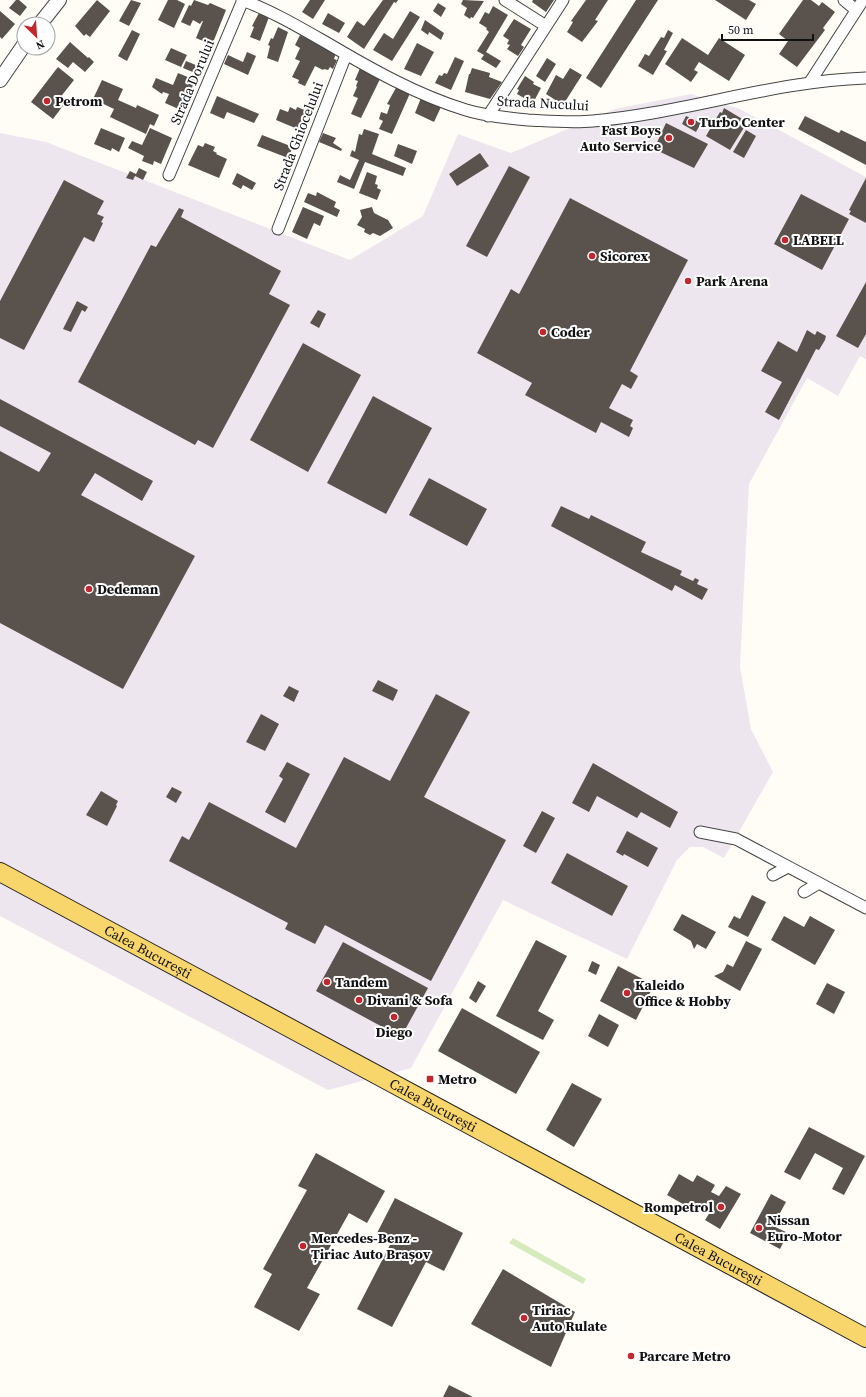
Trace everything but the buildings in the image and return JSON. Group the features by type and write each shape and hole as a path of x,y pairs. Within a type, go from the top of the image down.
{"main road":[{"name":"Calea București","path":"0,872 866,1338"}],"street":[{"path":"46,16 59,0"},
{"name":"Strada Nucului","path":"242,0 283,18 346,54 416,91 466,110 488,116 545,121 592,121 648,114 810,82 866,78"},
{"name":"Strada Dorului","path":"169,176 242,0"},
{"path":"505,0 546,26"},
{"path":"488,116 563,0"},
{"path":"844,0 856,10"},
{"path":"810,82 863,0"},
{"name":"Strada Ghiocelului","path":"278,229 346,54"},
{"path":"2,76 16,56"},
{"path":"700,832 736,839 866,908"},
{"path":"774,875 788,867"},
{"path":"804,892 819,884"}],"shaded area":[{"path":"691,94 740,109 866,177 866,359 860,356 838,396 807,378 749,484 740,667 751,729 773,772 724,858 703,847 690,847 677,860 627,959 503,900 411,1068 328,1090 0,916 0,133 46,142 350,260 423,216 458,134 511,153 615,109"}],"green space":[{"path":"513,1238 586,1279 583,1284 509,1243"}],"place":[{"name":"Petrom","path":"47,101"},
{"name":"Turbo Center","path":"691,122"},
{"name":"Fast Boys Auto Service","path":"669,138"},
{"name":"LABELL","path":"785,240"},
{"name":"Sicorex","path":"592,256"},
{"name":"Park Arena","path":"688,281"},
{"name":"Coder","path":"543,332"},
{"name":"Dedeman","path":"89,589"},
{"name":"Tandem","path":"327,982"},
{"name":"Kaleido Office & Hobby","path":"627,993"},
{"name":"Divani & Sofa","path":"359,1000"},
{"name":"Diego","path":"394,1017"},
{"name":"Metro","path":"430,1079"},
{"name":"Rompetrol","path":"721,1207"},
{"name":"Nissan Euro-Motor","path":"759,1228"},
{"name":"Mercedes-Benz - Țiriac Auto Brașov","path":"303,1246"},
{"name":"Tiriac Auto Rulate","path":"524,1318"},
{"name":"Parcare Metro","path":"631,1356"}]}
